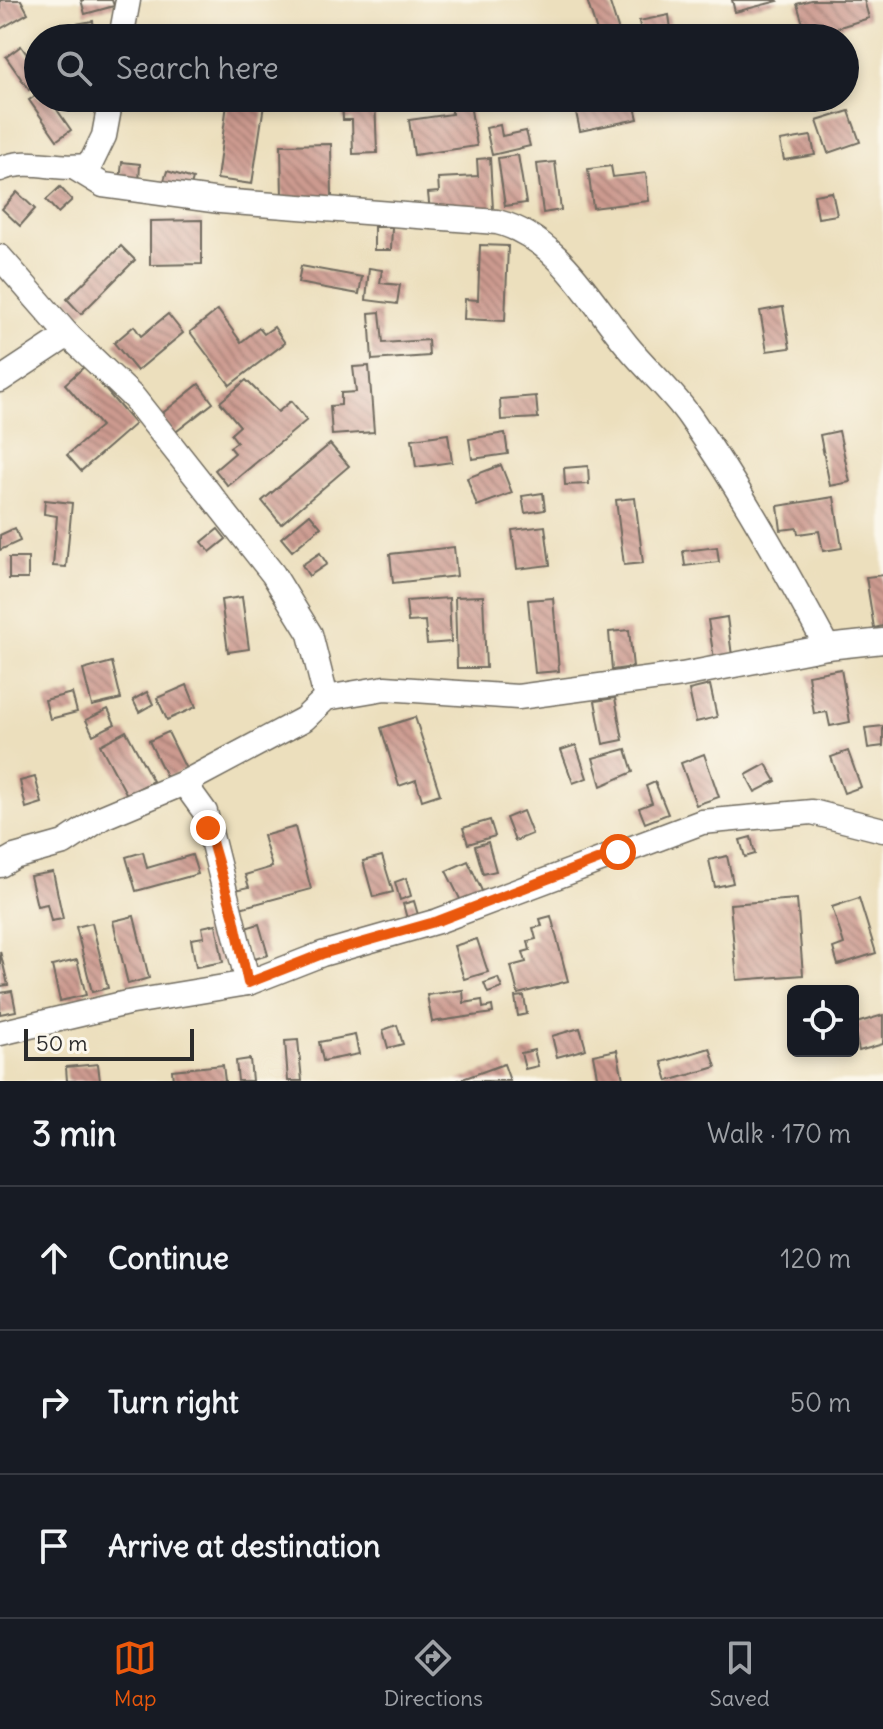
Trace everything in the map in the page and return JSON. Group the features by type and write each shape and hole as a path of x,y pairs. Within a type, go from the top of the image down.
{"street":[{"path":"124,24 128,0"},
{"path":"0,169 20,161 75,168 90,165 97,156 108,112"},
{"path":"75,168 103,185 220,201 497,222 520,228 571,273 625,343 689,416 794,587 827,647"},
{"path":"0,257 68,335 134,398 273,574 310,634 326,698"},
{"path":"0,380 68,335"},
{"path":"0,865 14,857 64,843 103,817 184,783 304,719 326,698 385,688 518,697 682,675 827,647 883,641"},
{"path":"184,783 205,812 248,983"},
{"path":"0,1033 127,1003 248,983 322,954 438,921 702,822 812,812 883,830"}],"building":[{"path":"0,0 21,0 28,13 0,29"},
{"path":"81,0 112,0 114,6 85,14"},
{"path":"587,0 609,0 617,24 595,24"},
{"path":"732,0 777,0 778,1 735,12"},
{"path":"811,0 864,0 869,18 849,24 803,24 797,4"},
{"path":"669,15 670,24 640,24 639,21"},
{"path":"21,46 24,50 24,83 6,57"},
{"path":"37,112 59,112 71,130 57,140"},
{"path":"226,112 263,112 252,184 217,179"},
{"path":"343,112 376,112 377,153 353,154 352,120 343,120"},
{"path":"471,112 477,146 414,155 409,120"},
{"path":"576,112 636,112 638,119 580,131"},
{"path":"849,112 860,142 828,153 817,121"},
{"path":"500,125 502,136 526,131 530,146 492,155 486,128"},
{"path":"811,136 815,155 784,160 780,141"},
{"path":"331,144 332,197 282,198 281,145"},
{"path":"518,155 526,203 505,206 498,158"},
{"path":"490,158 493,209 430,212 428,193 439,192 438,178 478,176 477,159"},
{"path":"122,162 140,164 139,183 120,181"},
{"path":"555,162 561,210 543,213 537,164"},
{"path":"611,166 613,177 646,173 649,201 593,208 588,169"},
{"path":"167,171 193,179 189,192 163,184"},
{"path":"60,187 72,200 58,213 46,200"},
{"path":"17,192 35,209 20,226 2,209"},
{"path":"832,192 837,215 818,218 814,195"},
{"path":"202,220 202,264 150,265 150,221"},
{"path":"374,227 392,227 391,250 374,250"},
{"path":"480,245 508,246 505,321 464,319 465,299 478,300"},
{"path":"121,246 135,260 81,314 67,299"},
{"path":"301,266 362,277 359,294 298,283"},
{"path":"369,268 382,270 380,283 400,285 397,304 366,300"},
{"path":"783,307 790,348 767,351 760,311"},
{"path":"218,310 241,342 259,328 264,334 274,327 285,343 230,385 190,332"},
{"path":"380,312 383,343 428,340 429,356 372,360 369,313"},
{"path":"168,314 183,333 137,371 114,343 134,326 141,336"},
{"path":"85,366 135,424 81,471 67,455 101,426 65,384"},
{"path":"369,366 374,432 332,435 330,406 341,405 341,393 356,392 353,367"},
{"path":"246,380 278,412 291,401 307,420 228,486 215,470 235,453 230,447 237,442 231,434 240,426 220,402"},
{"path":"199,384 213,403 173,434 159,416"},
{"path":"536,396 538,418 501,420 500,399"},
{"path":"839,431 850,482 830,486 820,435"},
{"path":"505,433 508,454 472,459 469,439"},
{"path":"448,434 452,462 416,467 412,439"},
{"path":"330,444 349,466 281,524 262,501"},
{"path":"501,465 512,493 477,506 467,478"},
{"path":"588,466 589,484 565,485 564,468"},
{"path":"543,493 545,510 525,513 522,496"},
{"path":"834,497 842,548 823,551 819,531 798,534 797,528 781,530 778,506"},
{"path":"635,498 643,563 624,565 616,500"},
{"path":"45,500 72,503 66,567 53,566 57,516 44,514"},
{"path":"310,514 321,527 292,551 281,538"},
{"path":"545,526 550,565 517,569 512,530"},
{"path":"15,528 20,541 0,550 0,535"},
{"path":"218,529 226,539 210,552 202,542"},
{"path":"454,547 457,576 393,583 390,554"},
{"path":"717,547 719,562 685,566 683,551"},
{"path":"320,553 327,564 309,576 302,565"},
{"path":"9,558 28,558 28,579 9,579"},
{"path":"883,575 883,626 874,628 866,577"},
{"path":"483,596 486,668 457,668 455,597"},
{"path":"242,597 249,649 228,652 221,600"},
{"path":"449,598 451,642 427,644 425,621 408,622 406,601"},
{"path":"553,598 559,671 535,673 528,600"},
{"path":"727,617 732,656 714,659 708,620"},
{"path":"629,630 633,667 612,670 609,632"},
{"path":"112,662 121,699 92,706 83,670"},
{"path":"841,669 850,722 830,726 827,712 814,714 808,675"},
{"path":"187,685 196,707 167,720 157,698"},
{"path":"710,685 717,717 696,722 689,690"},
{"path":"147,692 153,704 139,712 133,700"},
{"path":"72,693 77,712 50,719 45,700"},
{"path":"615,698 623,740 603,744 595,701"},
{"path":"108,709 115,724 93,735 86,720"},
{"path":"415,717 440,794 422,800 416,780 399,786 381,728"},
{"path":"883,726 883,746 868,748 865,728"},
{"path":"126,731 153,781 127,795 100,745"},
{"path":"168,732 186,769 167,778 149,741"},
{"path":"576,745 587,778 573,783 561,750"},
{"path":"626,749 633,772 601,786 593,758"},
{"path":"848,751 861,787 844,793 831,757"},
{"path":"704,754 719,797 696,805 681,763"},
{"path":"766,764 776,781 755,792 746,775"},
{"path":"35,777 42,803 26,808 20,781"},
{"path":"655,782 668,814 645,823 639,808 652,803 646,786"},
{"path":"523,811 532,834 515,841 506,818"},
{"path":"490,820 495,836 468,844 463,828"},
{"path":"295,827 311,889 240,908 235,890 249,887 245,875 272,867 263,836"},
{"path":"751,837 755,854 745,857 740,840"},
{"path":"488,842 496,871 483,874 475,846"},
{"path":"143,852 147,868 192,855 198,874 136,891 126,857"},
{"path":"382,856 393,892 373,897 363,861"},
{"path":"727,856 733,883 715,887 709,860"},
{"path":"468,861 483,893 462,903 446,871"},
{"path":"53,872 63,919 51,921 47,904 37,906 30,876"},
{"path":"406,878 411,896 400,900 395,882"},
{"path":"859,898 876,953 838,965 833,948 844,944 832,907"},
{"path":"797,899 803,975 737,980 730,904"},
{"path":"414,901 420,922 409,926 403,904"},
{"path":"134,916 149,978 128,984 113,921"},
{"path":"551,916 568,981 518,994 511,966 526,962 523,952 530,950 528,941 536,939 533,928 542,926 540,919"},
{"path":"92,923 108,988 92,992 76,927"},
{"path":"216,924 223,962 196,967 191,939 204,937 202,927"},
{"path":"259,924 268,955 251,960 242,929"},
{"path":"477,939 488,972 464,979 454,946"},
{"path":"0,951 8,985 0,986"},
{"path":"77,960 86,995 60,1001 52,966"},
{"path":"498,978 502,988 488,993 484,983"},
{"path":"463,990 464,1003 482,1000 483,1008 492,1006 493,1013 432,1022 427,995"},
{"path":"12,991 16,1011 0,1014 0,993"},
{"path":"524,996 527,1014 518,1016 515,997"},
{"path":"883,1015 883,1044 859,1051 859,1022"},
{"path":"397,1025 403,1044 388,1048 383,1030"},
{"path":"580,1028 586,1049 557,1057 552,1036"},
{"path":"355,1035 359,1054 323,1061 319,1042"},
{"path":"298,1040 302,1081 288,1081 285,1041"},
{"path":"710,1048 716,1067 668,1081 662,1062"},
{"path":"534,1050 538,1066 525,1069 521,1053"},
{"path":"617,1050 623,1079 598,1081 593,1055"},
{"path":"250,1059 252,1081 238,1081 236,1061"},
{"path":"98,1064 100,1081 67,1081 66,1067"},
{"path":"504,1064 510,1081 457,1081"},
{"path":"223,1065 225,1081 173,1081 172,1070"}],"route":[{"path":"208,828 234,918 248,983 322,954 438,921 618,852"}]}
